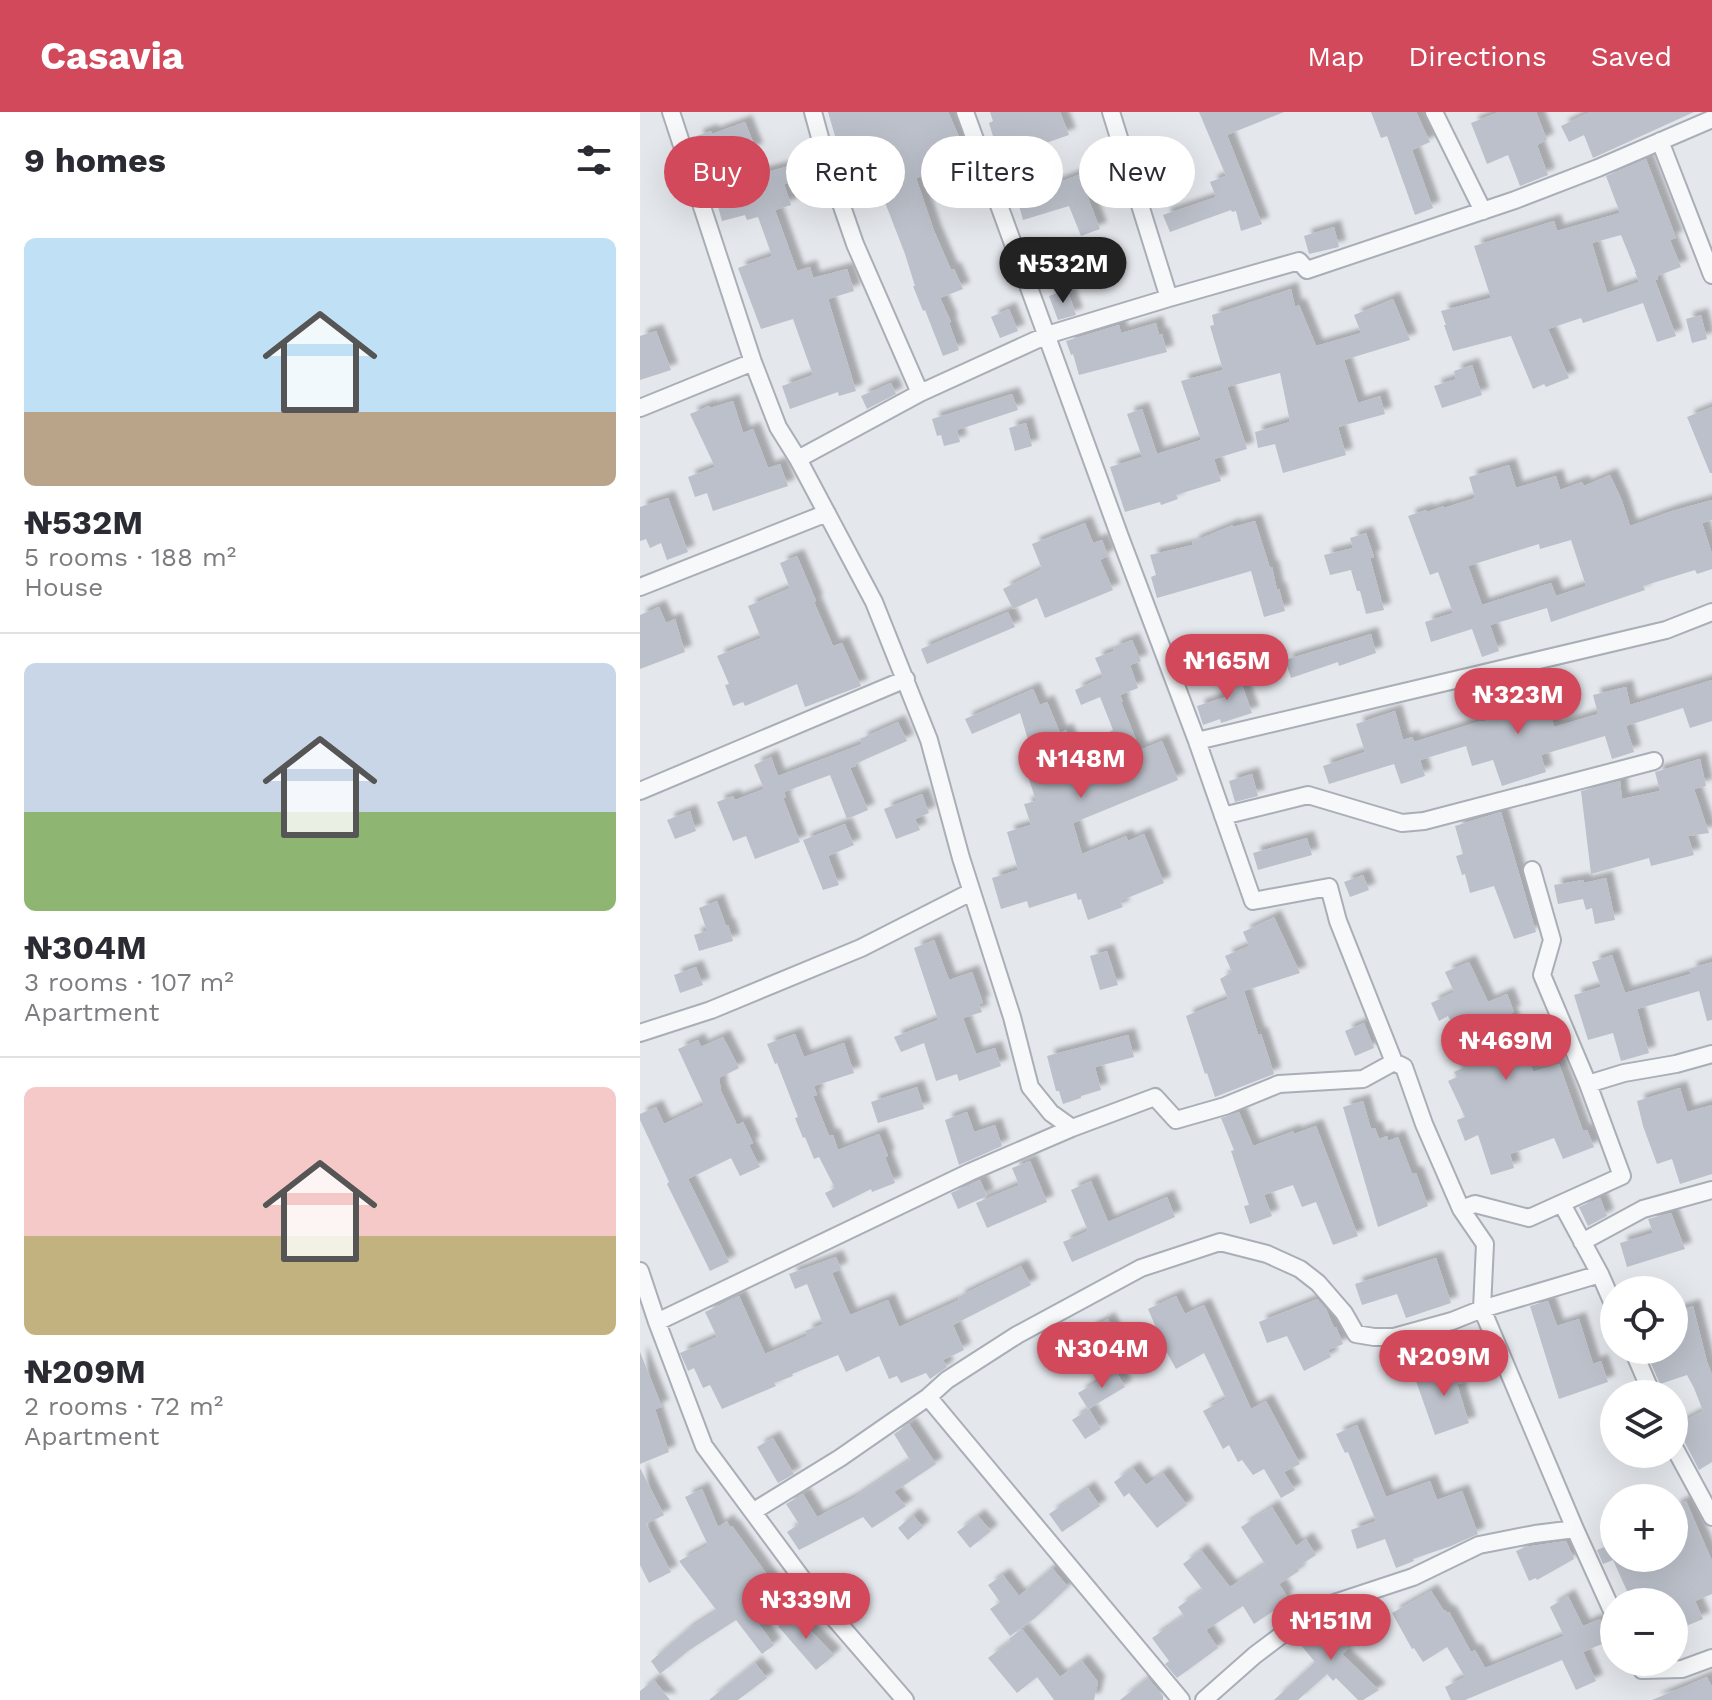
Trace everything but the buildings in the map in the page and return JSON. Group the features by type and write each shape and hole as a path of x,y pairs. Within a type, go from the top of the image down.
{"street":[{"path":"671,112 753,362 778,427 874,602 929,740 1030,1087 1051,1113 1072,1128"},
{"path":"813,112 855,244 920,393"},
{"path":"965,112 1253,901 1329,887 1338,921 1394,1062 1404,1067 1424,1124 1461,1209 1485,1244 1482,1309 1602,1588"},
{"path":"1111,112 1169,298"},
{"path":"1434,112 1483,211"},
{"path":"798,459 920,393 1047,335 1299,261 1307,270 1483,211 1598,168 1701,119"},
{"path":"1660,141 1712,275"},
{"path":"640,408 753,362"},
{"path":"640,587 827,513"},
{"path":"1197,741 1666,630 1712,612"},
{"path":"640,791 906,679"},
{"path":"1223,816 1308,795 1402,823 1424,821 1654,761"},
{"path":"1461,1209 1475,1204 1529,1218 1622,1176 1588,1084 1542,975 1552,940 1532,870"},
{"path":"640,1033 711,1010 861,948 971,892"},
{"path":"1588,1084 1712,1054"},
{"path":"657,1322 970,1172 1072,1128 1155,1097 1176,1120 1225,1106 1279,1084 1363,1079 1394,1062"},
{"path":"1582,1242 1643,1209 1712,1190"},
{"path":"754,1511 840,1458 928,1397 947,1380 1017,1335 1141,1268 1220,1242 1267,1254 1300,1269 1318,1283 1344,1313 1356,1334 1394,1337 1600,1274 1562,1204"},
{"path":"640,1271 704,1446 815,1596 905,1700"},
{"path":"928,1397 1181,1700"},
{"path":"1685,1468 1712,1517"},
{"path":"1204,1700 1255,1655 1316,1609 1413,1577 1479,1545 1575,1529"},
{"path":"1688,1667 1712,1658"}]}
